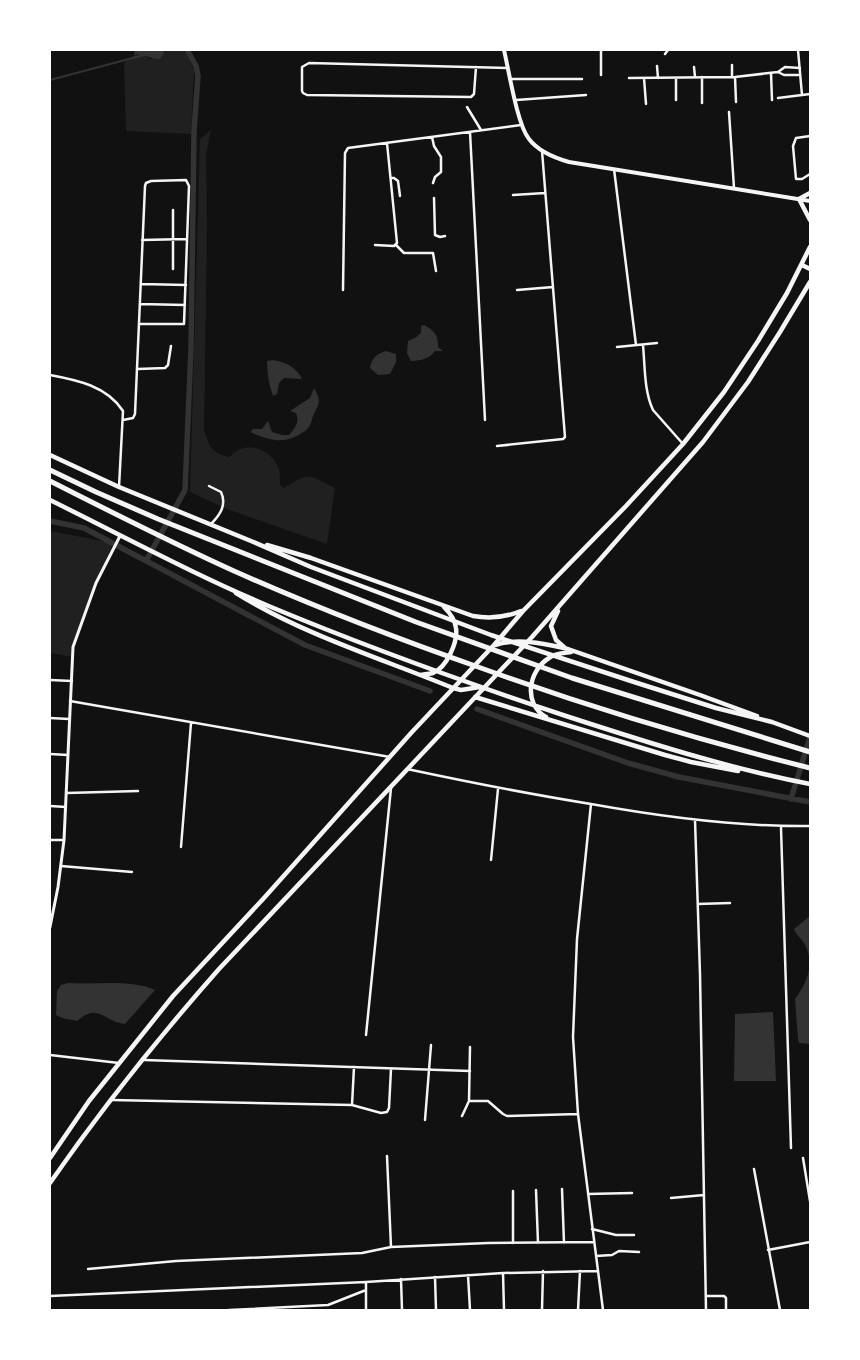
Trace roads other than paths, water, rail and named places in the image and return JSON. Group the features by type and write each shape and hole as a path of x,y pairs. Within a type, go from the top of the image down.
{"highway":[{"path":"50,470 158,519 416,622 572,678 810,752"},
{"path":"50,482 233,571 404,640 547,692 631,719 708,742 810,768"}],"main road":[{"path":"504,50 522,125 528,138 542,149 560,159 569,162 810,200"},
{"path":"799,199 810,193"},
{"path":"799,199 810,220"},
{"path":"50,1158 90,1101 173,996 523,611 684,444 744,363 782,301 810,247"},
{"path":"802,265 810,269"},
{"path":"50,1183 110,1100 219,969 528,642 722,418 808,290 810,282"},
{"path":"50,455 119,487 311,567 530,649 716,708 772,722"},
{"path":"50,500 217,582 347,637 500,694 759,774"},
{"path":"251,541 311,558 443,606 485,618 502,618 523,611"},
{"path":"217,582 266,612 331,641 452,688 470,690 488,684"},
{"path":"561,605 551,626 556,640 565,648 809,735"},
{"path":"420,675 432,674 439,670 452,650 456,638 454,620 443,606"},
{"path":"494,645 503,642 528,642 565,648"},
{"path":"553,721 541,714 531,701 532,681 543,662 550,657 559,653 573,652"},
{"path":"475,697 691,762 810,784"}],"street":[{"path":"601,50 601,75"},
{"path":"665,54 668,50"},
{"path":"798,50 802,95"},
{"path":"476,67 474,94 471,97 307,95 302,90 302,67 309,63 476,67 508,68"},
{"path":"732,65 736,102"},
{"path":"657,66 658,78"},
{"path":"694,66 695,77"},
{"path":"629,78 734,77 778,72 785,67 800,68"},
{"path":"778,72 784,75 800,75"},
{"path":"771,73 772,100"},
{"path":"702,77 702,103"},
{"path":"644,78 646,104"},
{"path":"676,78 676,100"},
{"path":"511,79 582,79"},
{"path":"778,98 810,94"},
{"path":"516,100 586,95"},
{"path":"467,107 481,130"},
{"path":"729,112 734,188"},
{"path":"343,290 346,150 348,148 522,125"},
{"path":"470,132 484,420"},
{"path":"810,136 796,138 793,146 796,179 802,179 810,174"},
{"path":"432,137 434,146 441,157 441,172 435,177 434,182"},
{"path":"387,143 398,243 396,245"},
{"path":"497,446 563,439 565,437 542,149"},
{"path":"614,169 636,346"},
{"path":"391,178 398,181 400,196"},
{"path":"123,420 132,418 135,414 145,186 146,183 186,180 189,186 184,324 139,324"},
{"path":"514,196 545,193"},
{"path":"434,198 435,235 445,236"},
{"path":"173,210 173,269"},
{"path":"142,240 187,239"},
{"path":"375,245 396,245"},
{"path":"396,245 404,253 433,254 436,271"},
{"path":"141,284 186,285"},
{"path":"517,290 553,287"},
{"path":"140,304 185,305"},
{"path":"617,347 657,344"},
{"path":"643,345 650,404 653,410 684,444"},
{"path":"138,369 165,368 170,360 171,346"},
{"path":"50,375 83,382 109,396 118,403 123,411 119,487"},
{"path":"209,486 221,492 224,502 221,511 211,524"},
{"path":"50,927 64,840 72,657 75,642 96,583 120,536"},
{"path":"50,680 72,681"},
{"path":"70,701 390,757"},
{"path":"50,718 69,719"},
{"path":"181,847 191,723"},
{"path":"50,754 68,755"},
{"path":"407,770 498,789 669,818 782,827 810,826"},
{"path":"366,1035 391,786"},
{"path":"491,860 498,789"},
{"path":"67,793 138,791"},
{"path":"591,804 574,986 573,1037 578,1114 603,1310"},
{"path":"50,806 66,807"},
{"path":"695,820 706,1310"},
{"path":"782,827 791,1148"},
{"path":"50,840 64,840"},
{"path":"61,866 132,872"},
{"path":"698,904 730,903"},
{"path":"425,1120 431,1045"},
{"path":"462,1116 469,1101 470,1047"},
{"path":"50,1055 120,1063"},
{"path":"142,1060 470,1071"},
{"path":"352,1105 354,1067"},
{"path":"110,1100 352,1105 381,1113 387,1112 389,1108 391,1068"},
{"path":"469,1101 488,1101 507,1116 578,1114"},
{"path":"387,1156 391,1247"},
{"path":"803,1158 810,1201"},
{"path":"754,1169 780,1310"},
{"path":"562,1189 564,1243"},
{"path":"536,1190 538,1243"},
{"path":"513,1191 513,1243"},
{"path":"588,1194 632,1193"},
{"path":"671,1198 704,1195"},
{"path":"592,1229 616,1235 634,1234"},
{"path":"88,1269 176,1261 362,1253 391,1247 594,1242"},
{"path":"768,1250 810,1242"},
{"path":"596,1256 612,1255 618,1251 639,1252"},
{"path":"542,1310 543,1271"},
{"path":"578,1310 580,1271"},
{"path":"50,1296 366,1282 503,1272 598,1271"},
{"path":"503,1272 504,1310"},
{"path":"468,1276 470,1310"},
{"path":"435,1277 436,1310"},
{"path":"401,1279 402,1310"},
{"path":"366,1282 366,1310"},
{"path":"229,1310 289,1309 328,1305 366,1290"},
{"path":"706,1296 724,1296 726,1298 726,1310"},
{"path":"328,1305 328,1310"}],"waterway":[{"path":"146,561 185,490 191,349 194,131 198,76 196,66 187,50"},
{"path":"50,80 144,55"},
{"path":"50,521 84,528 305,645 430,691"},
{"path":"477,709 628,763 679,777 810,802"},
{"path":"791,799 810,737"}]}
